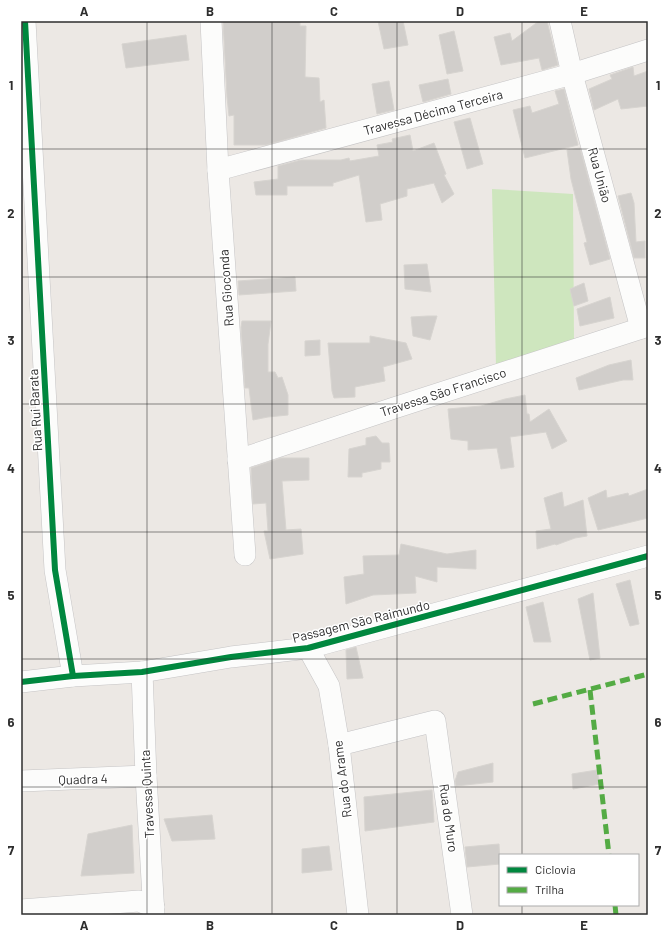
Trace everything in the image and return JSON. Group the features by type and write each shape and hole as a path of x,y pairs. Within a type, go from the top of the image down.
{"street":[{"name":"Rua Rui Barata","path":"25,21 55,570 73,676"},
{"name":"Rua Gioconda","path":"211,21 218,170 245,555"},
{"name":"Rua União","path":"560,21 572,74 645,327"},
{"name":"Travessa Décima Terceira","path":"218,170 572,74 648,50"},
{"name":"Travessa São Francisco","path":"238,460 645,327"},
{"name":"Passagem São Raimundo","path":"21,682 73,676 142,672 231,657 308,648 648,556"},
{"name":"Rua do Arame","path":"308,648 329,686 339,745 358,915"},
{"name":"Travessa Quinta","path":"142,672 146,776 154,911"},
{"name":"Rua do Muro","path":"339,745 435,721 462,915"},
{"name":"Quadra 4","path":"21,781 146,776"},
{"path":"21,910 139,901 154,911"}],"green space":[{"path":"492,189 573,194 574,339 496,366"}],"building":[{"path":"223,21 300,21 300,26 306,26 305,77 319,78 320,102 324,100 326,128 266,145 234,145 234,115 229,116 227,97"},
{"path":"378,21 403,21 408,45 384,49"},
{"path":"539,21 547,21 558,65 542,70 539,58 501,65 494,37 510,33 512,41"},
{"path":"454,31 463,71 447,74 439,35"},
{"path":"186,35 189,60 126,68 122,44"},
{"path":"633,67 634,76 648,71 648,106 621,109 618,99 594,110 589,89 612,79 610,75"},
{"path":"448,79 451,94 423,102 419,85"},
{"path":"389,81 394,110 377,114 372,84"},
{"path":"564,89 578,145 525,158 513,110 530,106 532,113 559,104 555,91"},
{"path":"470,118 483,164 467,169 454,122"},
{"path":"410,135 413,151 434,143 446,174 444,175 454,194 442,203 434,183 407,189 407,196 380,204 382,220 366,222 359,175 333,183 333,186 287,186 287,195 256,195 254,182 278,179 278,166 301,160 341,160 349,158 350,161 379,156 377,145 393,142 392,139"},
{"path":"580,148 610,259 590,265 584,243 587,242 571,179 567,150"},
{"path":"631,193 634,203 636,242 645,241 645,258 634,258 618,196"},
{"path":"427,264 431,292 405,289 404,265"},
{"path":"295,277 296,291 239,295 238,281"},
{"path":"584,283 588,301 574,306 570,289"},
{"path":"610,297 614,318 580,326 577,309"},
{"path":"437,316 430,340 413,336 411,317"},
{"path":"242,321 271,321 268,344 268,372 275,372 278,378 282,377 288,395 288,415 253,420 249,388 245,388 241,327"},
{"path":"370,336 406,343 412,359 383,367 385,381 355,387 355,397 334,398 332,391 328,343 370,343"},
{"path":"320,340 320,355 305,356 305,341"},
{"path":"631,360 633,380 623,380 579,390 576,378 609,365"},
{"path":"525,395 527,414 529,414 530,422 549,409 567,441 552,449 546,432 510,437 514,467 501,469 497,448 468,450 468,441 451,439 448,409 481,406"},
{"path":"376,436 382,443 389,443 390,462 381,462 381,469 362,473 362,477 348,477 349,449 366,445 366,438"},
{"path":"281,458 309,458 309,480 282,481 286,530 301,529 303,554 270,559 264,531 268,531 266,503 253,504 251,468"},
{"path":"648,489 648,518 598,530 588,498 606,490 607,498 628,493 629,496"},
{"path":"562,492 564,507 583,500 587,536 537,549 536,531 551,529 544,498"},
{"path":"401,544 447,554 476,550 476,569 437,567 437,582 415,576 416,593 373,595 346,604 344,577 364,574 363,556 399,555"},
{"path":"630,580 639,624 630,626 616,584"},
{"path":"593,593 600,658 590,660 578,599"},
{"path":"543,602 551,642 534,642 526,607"},
{"path":"356,647 363,678 347,679 346,650"},
{"path":"493,763 493,782 456,786 455,781 458,772"},
{"path":"597,770 600,784 573,789 572,774"},
{"path":"432,790 434,822 365,831 364,797"},
{"path":"212,815 215,839 172,841 164,819"},
{"path":"132,825 134,873 81,876 88,834"},
{"path":"499,844 499,864 467,867 465,847"},
{"path":"329,846 332,870 302,873 302,849"}],"marked path":[{"path":"533,704 648,674"},
{"path":"590,690 609,854"},
{"path":"615,906 616,915"}],"cycle path":[{"path":"25,21 55,570 73,676"},
{"path":"21,682 73,676 142,672 231,657 308,648 648,556"}]}
